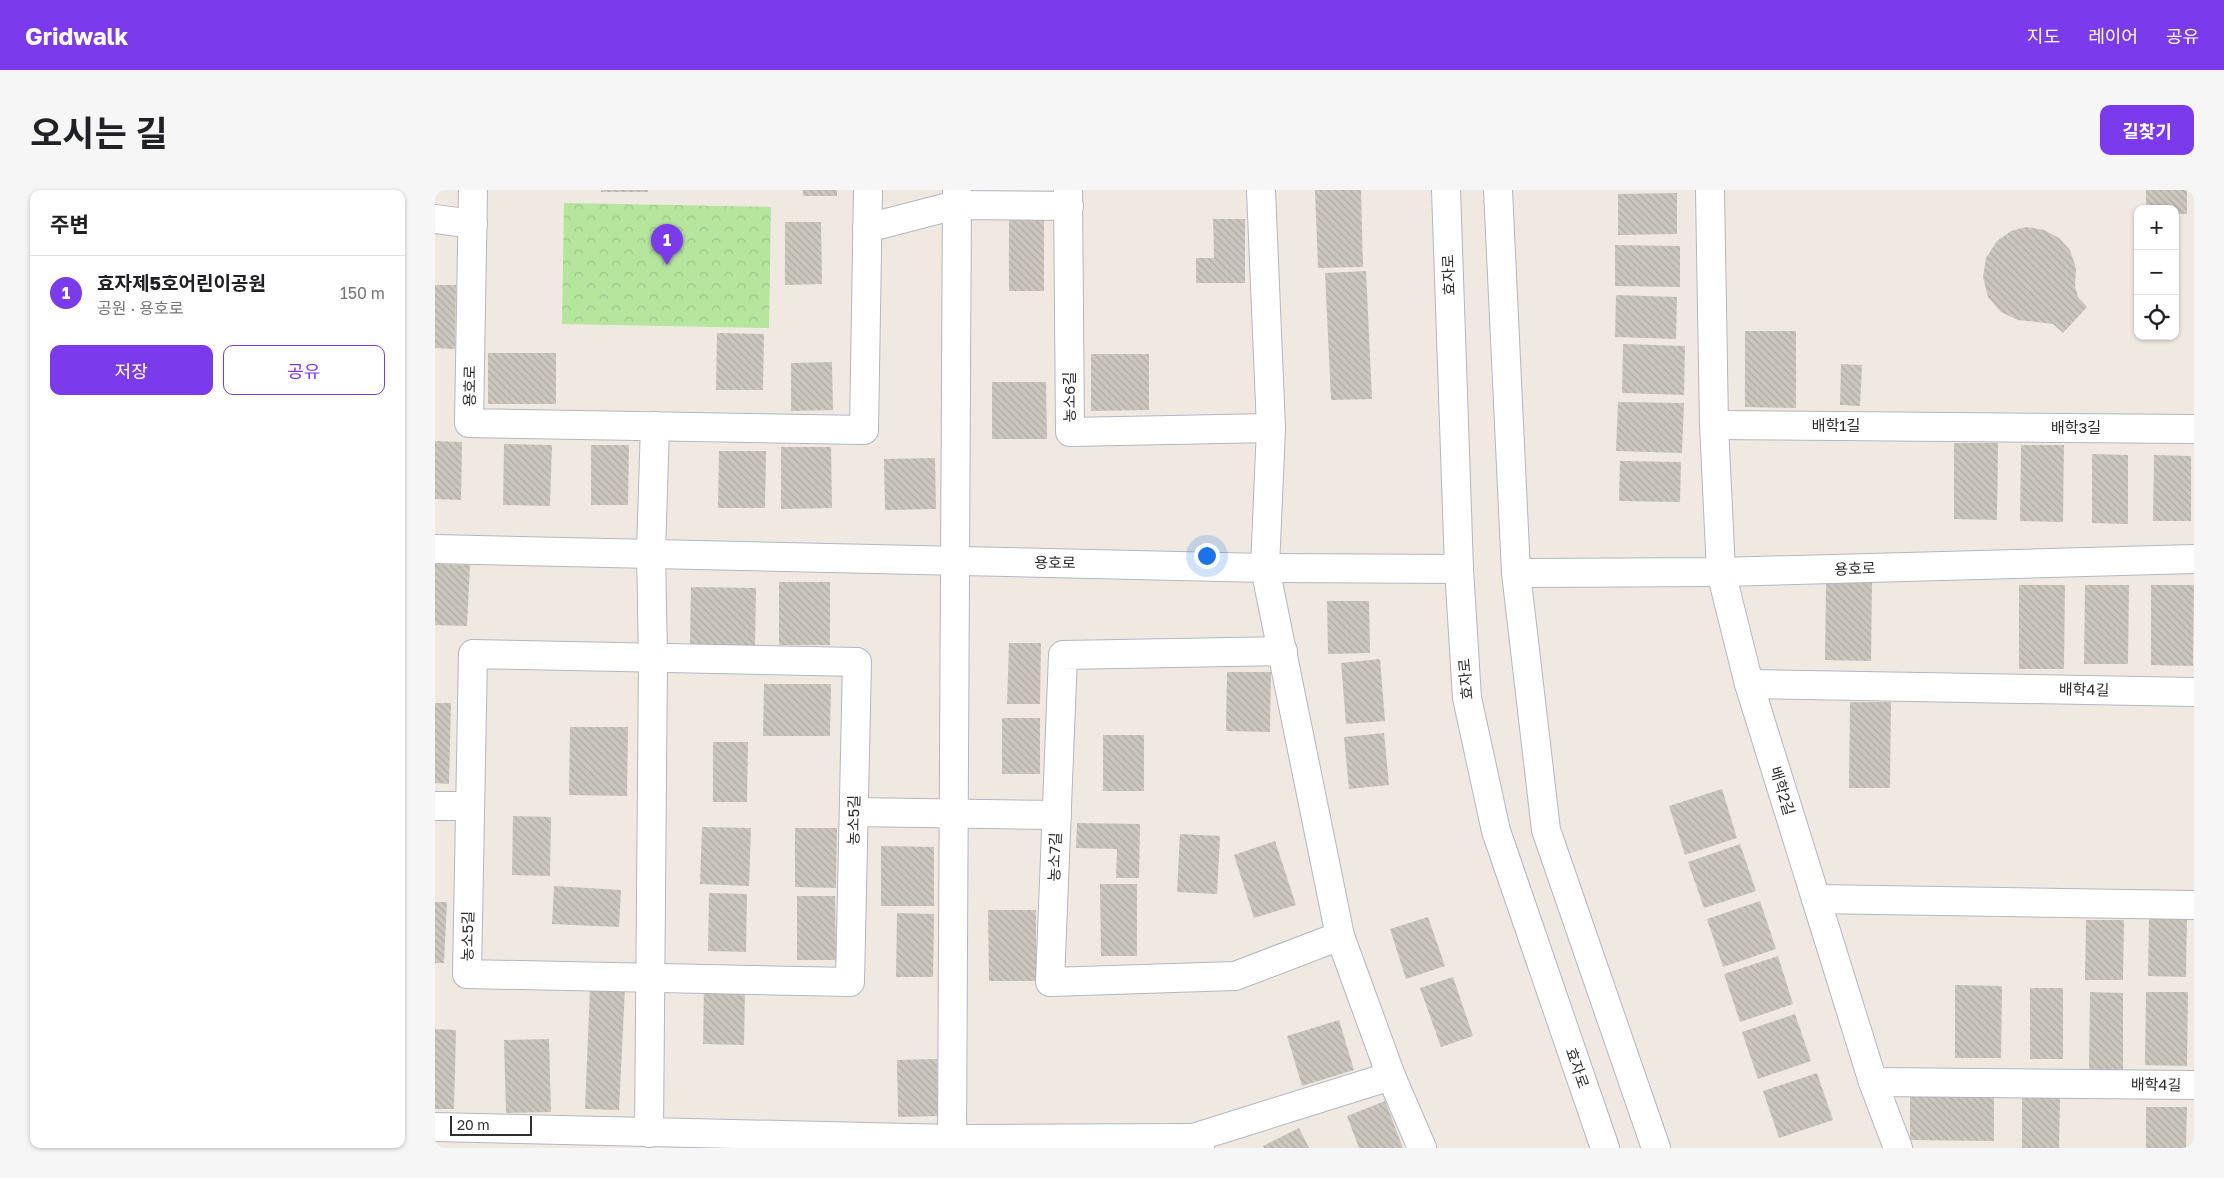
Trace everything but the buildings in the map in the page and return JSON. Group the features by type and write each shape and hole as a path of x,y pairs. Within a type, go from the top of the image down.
{"street":[{"path":"435,219 473,224 473,190"},
{"path":"868,190 867,228 957,198 1069,198"},
{"path":"1261,190 1271,428 1265,568 1340,936 1391,1076 1422,1148"},
{"name":"효자로","path":"1446,190 1459,569 1467,698 1496,831 1605,1148"},
{"path":"1498,190 1516,573 1546,830 1656,1148"},
{"path":"1710,190 1713,426 1721,572"},
{"path":"952,1139 957,198"},
{"name":"농소6길","path":"1069,198 1070,432 1271,428"},
{"name":"용호로","path":"473,224 469,423 864,430 867,228"},
{"path":"649,1133 653,658 651,552 655,426"},
{"name":"배학1길","path":"1713,426 1959,427"},
{"name":"배학3길","path":"1959,427 2194,429"},
{"name":"용호로","path":"435,549 651,552 1265,568 1459,569"},
{"name":"용호로","path":"1516,573 1721,572 2194,559"},
{"name":"배학2길","path":"1721,572 1749,684 1873,1082 1898,1148"},
{"name":"농소7길","path":"1283,651 1063,656 1050,982 1235,976 1340,936"},
{"name":"농소5길","path":"473,654 653,658 857,662 850,982 467,974 473,654"},
{"name":"배학4길","path":"1749,684 2194,692"},
{"path":"435,806 471,806"},
{"path":"854,812 1057,815"},
{"path":"1816,899 2194,905"},
{"path":"435,1127 649,1133 1196,1143 1391,1076"},
{"name":"배학4길","path":"1873,1082 2194,1085"}],"green space":[{"path":"564,203 771,207 769,328 562,324"}],"place":[{"name":"효자제5호어린이공원","path":"667,265"}]}
